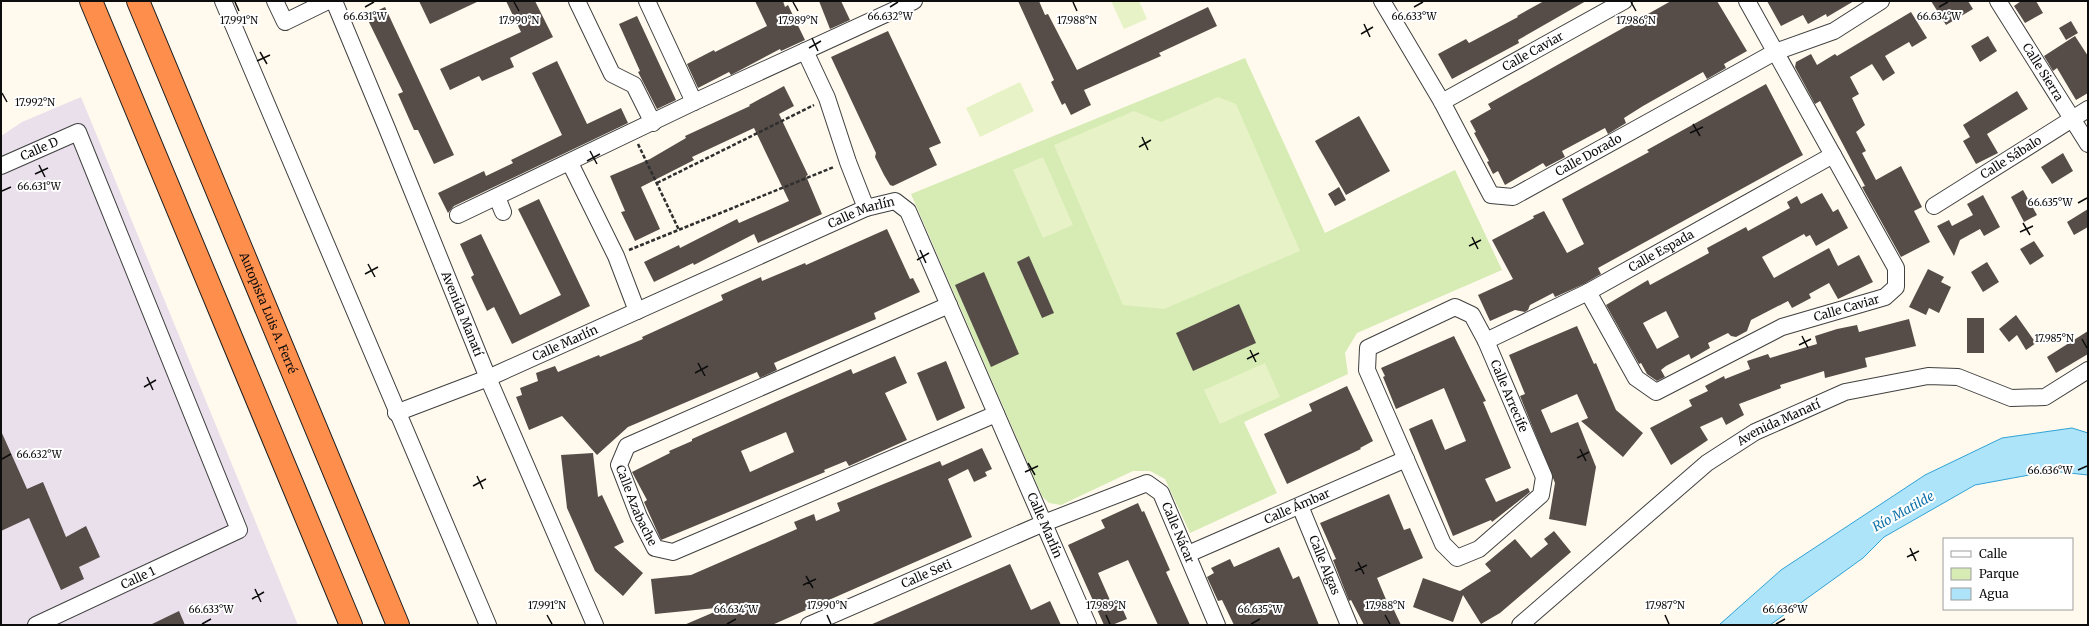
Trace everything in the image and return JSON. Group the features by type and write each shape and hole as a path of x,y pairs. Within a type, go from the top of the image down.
{"highway":[{"path":"91,1 351,625"},
{"name":"Autopista Luis A. Ferré","path":"138,1 398,625"}],"street":[{"path":"223,1 396,412 488,625"},
{"path":"275,1 285,22 328,1"},
{"name":"Avenida Manatí","path":"334,1 488,378 595,625"},
{"path":"577,1 612,74 634,85 653,123"},
{"path":"647,1 694,102"},
{"path":"458,215 500,205 570,163 694,102 914,1"},
{"name":"Calle Dorado","path":"1382,1 1442,102 1491,195 1513,197 1775,52 1834,31 1881,1"},
{"name":"Calle Caviar","path":"1442,102 1624,1"},
{"name":"Calle Caviar","path":"1588,292 1636,378 1656,392 1782,326 1885,297 1896,287 1896,268 1747,1"},
{"name":"Calle Sierra","path":"1998,1 2088,144"},
{"path":"805,50 827,98 848,162 866,208"},
{"name":"Calle Sábalo","path":"1934,206 2088,109"},
{"name":"Calle D","path":"1,166 78,132 239,530"},
{"name":"Calle Espada","path":"1486,341 1588,292 1833,155"},
{"path":"570,163 616,256 636,311"},
{"name":"Calle Marlín","path":"396,412 488,378 866,208 895,201 908,211 1088,625"},
{"name":"Calle Azabache","path":"949,305 627,446 619,465 639,517 655,548 673,552 996,414"},
{"name":"Calle Arrecife","path":"1455,306 1472,315 1486,341 1544,477 1541,495 1479,549 1457,558 1443,544 1406,459 1367,370 1368,348 1455,306"},
{"name":"Avenida Manatí","path":"1520,625 1707,463 1755,432 1769,425 1845,392 1928,376 1958,377 2011,398 2045,397 2088,370"},
{"name":"Calle Ámbar","path":"1188,554 1406,459"},
{"name":"Calle Nácar","path":"1044,523 1147,482 1161,493 1217,625"},
{"name":"Calle Algas","path":"1300,506 1349,625"},
{"name":"Calle Seti","path":"809,625 1044,523"},
{"name":"Calle 1","path":"36,625 239,530"}],"path":[{"path":"657,183 827,98"},
{"path":"633,133 679,230"},
{"path":"616,256 848,162"}],"shaded area":[{"path":"81,97 298,625 1,625 1,136 22,122"}],"green space":[{"path":"1111,1 1139,1 1147,19 1124,29"},
{"path":"1245,58 1325,233 1455,170 1502,270 1357,333 1345,353 1348,374 1244,422 1277,493 1190,533 1165,479 1150,471 1133,471 1061,505 1049,503 1042,496 911,194"},
{"path":"1020,82 1034,111 980,137 966,108"},
{"path":"1218,97 1236,104 1300,251 1164,309 1123,305 1054,145 1134,111 1161,122"},
{"path":"1043,157 1073,225 1043,238 1013,170"},
{"path":"1265,363 1280,397 1220,424 1204,390"}],"water":[{"name":"Río Matilde","path":"2072,428 2088,433 2088,475 2051,471 1975,485 1884,537 1863,558 1770,625 1719,625 1781,570 1925,475 2002,438"}],"building":[{"path":"419,1 479,1 430,24"},
{"path":"506,1 535,1 553,37 510,58 514,67 482,81 479,76 450,90 440,69 521,32"},
{"path":"755,1 783,1 785,7 788,5 805,40 781,51 780,49 731,75 729,72 698,88 687,64 767,26"},
{"path":"819,1 841,1 850,20 830,29"},
{"path":"1018,1 1039,1 1045,15 1048,14 1077,70 1208,7 1217,26 1159,53 1161,56 1084,90 1091,105 1071,115 1065,103 1062,105 1051,82 1054,80"},
{"path":"1544,1 1586,1 1518,40 1519,43 1452,79 1438,54 1466,39 1469,43 1518,17 1517,16"},
{"path":"1671,1 1717,1 1747,51 1724,64 1726,68 1707,79 1703,72 1643,106 1624,118 1626,123 1608,134 1605,128 1562,151 1565,157 1546,167 1543,163 1505,185 1498,171 1493,174 1487,162 1489,161 1474,133 1476,132 1470,121 1491,109 1488,104"},
{"path":"1767,1 1854,1 1827,17 1826,14 1808,24 1803,15 1781,26"},
{"path":"1931,1 1968,1 1973,9 1946,25"},
{"path":"2021,1 2036,1 2043,13 2025,23 2014,6"},
{"path":"385,7 454,155 434,164 418,130 414,130 398,94 403,92 366,16"},
{"path":"1911,12 1927,38 1912,47 1909,42 1885,56 1895,73 1883,81 1872,64 1850,77 1859,94 1852,98 1865,125 1856,132 1866,151 1862,153 1876,180 1901,166 1922,207 1914,211 1930,242 1901,257 1862,187 1865,186 1820,101 1815,104 1795,67 1796,62 1811,54 1817,65 1835,54 1837,56"},
{"path":"637,16 676,100 657,109 638,72 640,71 619,24"},
{"path":"2071,21 2078,33 2066,40 2059,28"},
{"path":"888,31 941,143 929,148 937,165 893,186 890,185 875,157 876,153 831,57"},
{"path":"1988,36 1997,51 1980,62 1971,46"},
{"path":"2075,36 2088,56 2088,93 2076,100 2057,68 2053,71 2044,56"},
{"path":"557,61 587,124 621,108 628,123 454,206 448,213 438,193 484,171 486,176 513,163 511,160 562,135 532,73"},
{"path":"1766,84 1803,155 1598,268 1601,274 1584,284 1555,297 1553,293 1530,305 1528,310 1525,312 1515,310 1490,321 1478,295 1513,279 1492,240 1534,218 1533,216 1544,211 1567,253 1584,244 1562,199 1649,152 1647,150"},
{"path":"784,86 794,106 779,114 808,175 806,176 822,214 758,243 754,234 694,265 693,263 654,282 644,262 679,245 680,248 737,219 739,223 789,201 754,128 692,157 694,160 641,187 660,229 635,241 621,212 625,211 610,176 650,159 686,138 685,136 750,106 749,105"},
{"path":"2017,91 2028,109 1987,134 1998,153 1976,164 1963,141 1970,137 1963,125"},
{"path":"1359,116 1390,171 1346,195 1315,141"},
{"path":"2063,153 2073,171 2052,184 2041,167"},
{"path":"1339,187 1346,200 1335,206 1328,194"},
{"path":"2023,190 2037,215 2024,222 2011,197"},
{"path":"1822,193 1833,212 1838,209 1848,228 1816,246 1810,235 1806,237 1804,234 1762,257 1774,278 1829,248 1838,266 1859,255 1873,282 1838,299 1829,283 1809,294 1811,298 1792,308 1788,301 1751,320 1747,331 1736,337 1731,336 1728,333 1708,343 1710,348 1691,359 1689,354 1666,366 1661,370 1665,377 1657,381 1647,374 1641,363 1639,364 1606,305 1648,280 1650,285 1709,253 1707,248 1746,227 1748,231 1790,208 1787,202 1797,196 1801,204","holes":["1666,311 1679,337 1657,349 1643,323"]},
{"path":"1983,195 2000,227 1984,236 1980,229 1960,240 1954,256 1937,226 1949,220 1952,226 1973,215 1967,204"},
{"path":"539,199 590,306 512,344 494,307 487,311 471,277 474,275 460,244 481,234 520,315 561,295 518,209"},
{"path":"2088,209 2088,227 2074,235 2067,222"},
{"path":"887,229 910,279 913,278 920,292 874,313 876,319 774,363 777,370 760,378 757,372 628,427 597,455 562,416 529,430 516,397 522,395 520,388 538,381 536,373 555,366 558,372 599,355 600,357 643,339 642,337 723,300 721,295 761,277 762,281 805,263 806,265"},
{"path":"2034,241 2044,256 2030,265 2020,249"},
{"path":"1029,256 1054,313 1042,318 1017,262"},
{"path":"1987,262 1999,282 1983,292 1971,272"},
{"path":"1928,269 1944,277 1941,282 1951,287 1939,313 1929,308 1926,315 1909,307"},
{"path":"984,272 1019,354 991,367 955,285"},
{"path":"1239,304 1256,343 1193,371 1176,333"},
{"path":"2016,315 2036,343 2026,350 2017,335 2009,342 1999,329"},
{"path":"1967,318 1984,318 1984,353 1967,353"},
{"path":"1909,319 1916,346 1865,358 1867,367 1825,378 1824,371 1780,385 1781,388 1739,404 1744,415 1726,425 1722,417 1700,427 1708,440 1671,465 1650,428 1692,406 1689,400 1708,391 1705,386 1724,376 1725,379 1750,369 1747,361 1768,354 1770,358 1817,344 1815,336 1837,329 1857,325 1859,332"},
{"path":"1577,326 1594,364 1596,363 1616,410 1643,433 1623,457 1581,421 1588,418 1577,394 1541,410 1551,433 1578,422 1596,467 1586,526 1549,519 1555,483 1520,396 1525,394 1509,355"},
{"path":"2088,331 2088,354 2056,373 2047,357"},
{"path":"1454,336 1486,401 1483,402 1511,468 1485,479 1496,502 1528,488 1530,492 1492,522 1491,520 1453,536 1409,429 1432,419 1445,450 1466,441 1444,388 1396,409 1383,377 1385,376 1381,368"},
{"path":"895,356 907,383 885,393 907,440 849,466 846,461 824,470 825,472 661,540 644,502 647,500 632,472 670,453 669,451 692,441 692,439 773,403 851,369 853,374","holes":["786,432 794,452 750,472 741,451"]},
{"path":"946,361 965,408 937,421 917,373"},
{"path":"1347,386 1373,441 1360,448 1361,449 1287,484 1264,434 1312,411 1309,404"},
{"path":"1,431 27,489 43,482 66,537 86,526 100,557 79,567 84,579 61,590 29,518 1,531"},
{"path":"982,448 992,469 985,472 987,476 974,482 968,469 948,479 972,537 772,625 684,625 726,607 655,614 651,579 691,575 797,529 794,522 814,514 816,521 840,511 837,503 940,461 942,466"},
{"path":"593,453 598,497 602,495 624,542 614,547 643,573 623,596 595,571 567,508 561,455"},
{"path":"1389,494 1404,530 1410,528 1423,558 1377,578 1390,609 1393,608 1401,625 1364,625 1351,600 1349,601 1333,560 1336,559 1320,523"},
{"path":"1138,503 1142,512 1144,511 1170,570 1166,572 1190,625 1158,625 1128,560 1098,573 1113,607 1120,603 1127,619 1112,625 1104,625 1068,545 1105,528 1101,520"},
{"path":"1554,531 1571,552 1500,613 1481,624 1463,595 1453,622 1413,607 1423,578 1460,591 1491,571 1485,564 1515,539 1531,558 1548,544 1544,539"},
{"path":"1279,547 1293,579 1299,576 1319,625 1234,625 1222,600 1218,601 1207,577 1214,573 1211,568 1230,559 1234,567"},
{"path":"1010,564 1031,610 1050,601 1061,625 870,625"},
{"path":"179,611 185,625 150,625"}]}
